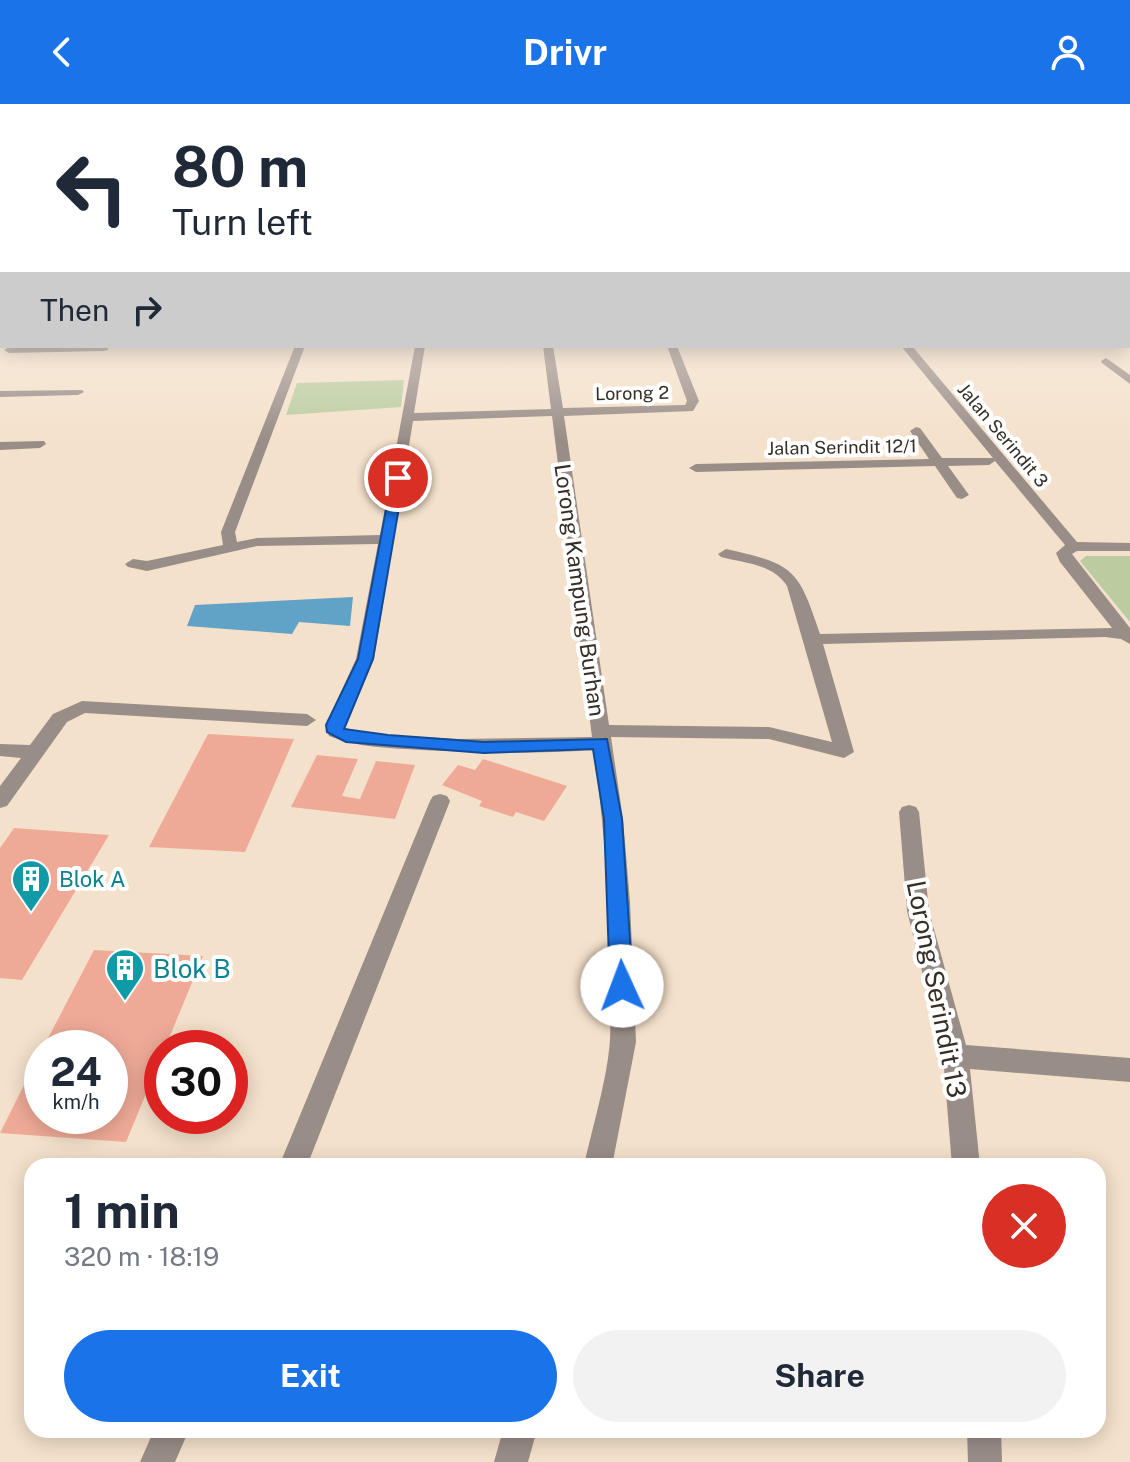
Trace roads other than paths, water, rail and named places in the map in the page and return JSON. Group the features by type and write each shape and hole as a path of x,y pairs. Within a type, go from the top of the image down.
{"street":[{"path":"0,360 11,348 104,348"},
{"path":"231,549 228,532 299,348"},
{"path":"420,348 365,659 335,725 336,732 388,741 484,748 600,737 769,733 844,752 813,639 789,574 771,563 726,554"},
{"name":"Lorong Kampung Burhan","path":"548,348 614,833 623,1042 600,1158"},
{"name":"Lorong 2","path":"556,412 689,408 693,401 673,348"},
{"name":"Jalan Serindit 3","path":"908,348 1068,550"},
{"path":"1106,361 1130,381"},
{"path":"0,394 78,392"},
{"path":"410,411 556,412"},
{"path":"916,431 962,495"},
{"path":"966,432 1068,550 1128,636"},
{"path":"0,446 40,444"},
{"name":"Jalan Serindit 12/1","path":"696,468 989,461"},
{"path":"133,564 147,566 257,542 387,539"},
{"path":"1068,550 1130,547"},
{"path":"813,639 1105,632 1128,636"},
{"path":"0,801 60,718 75,709 93,705 307,720"},
{"path":"0,750 35,752"},
{"path":"296,1158 440,801"},
{"name":"Lorong Serindit 13","path":"909,812 918,911 956,1056 965,1158"},
{"path":"956,1056 1130,1070"},
{"path":"157,1462 168,1438"},
{"path":"511,1462 518,1438"},
{"path":"984,1438 985,1462"}],"water":[{"path":"353,597 350,626 299,622 292,634 187,626 195,605"}],"place":[{"name":"Blok A","path":"31,913"},
{"name":"Blok B","path":"125,1002"}]}
